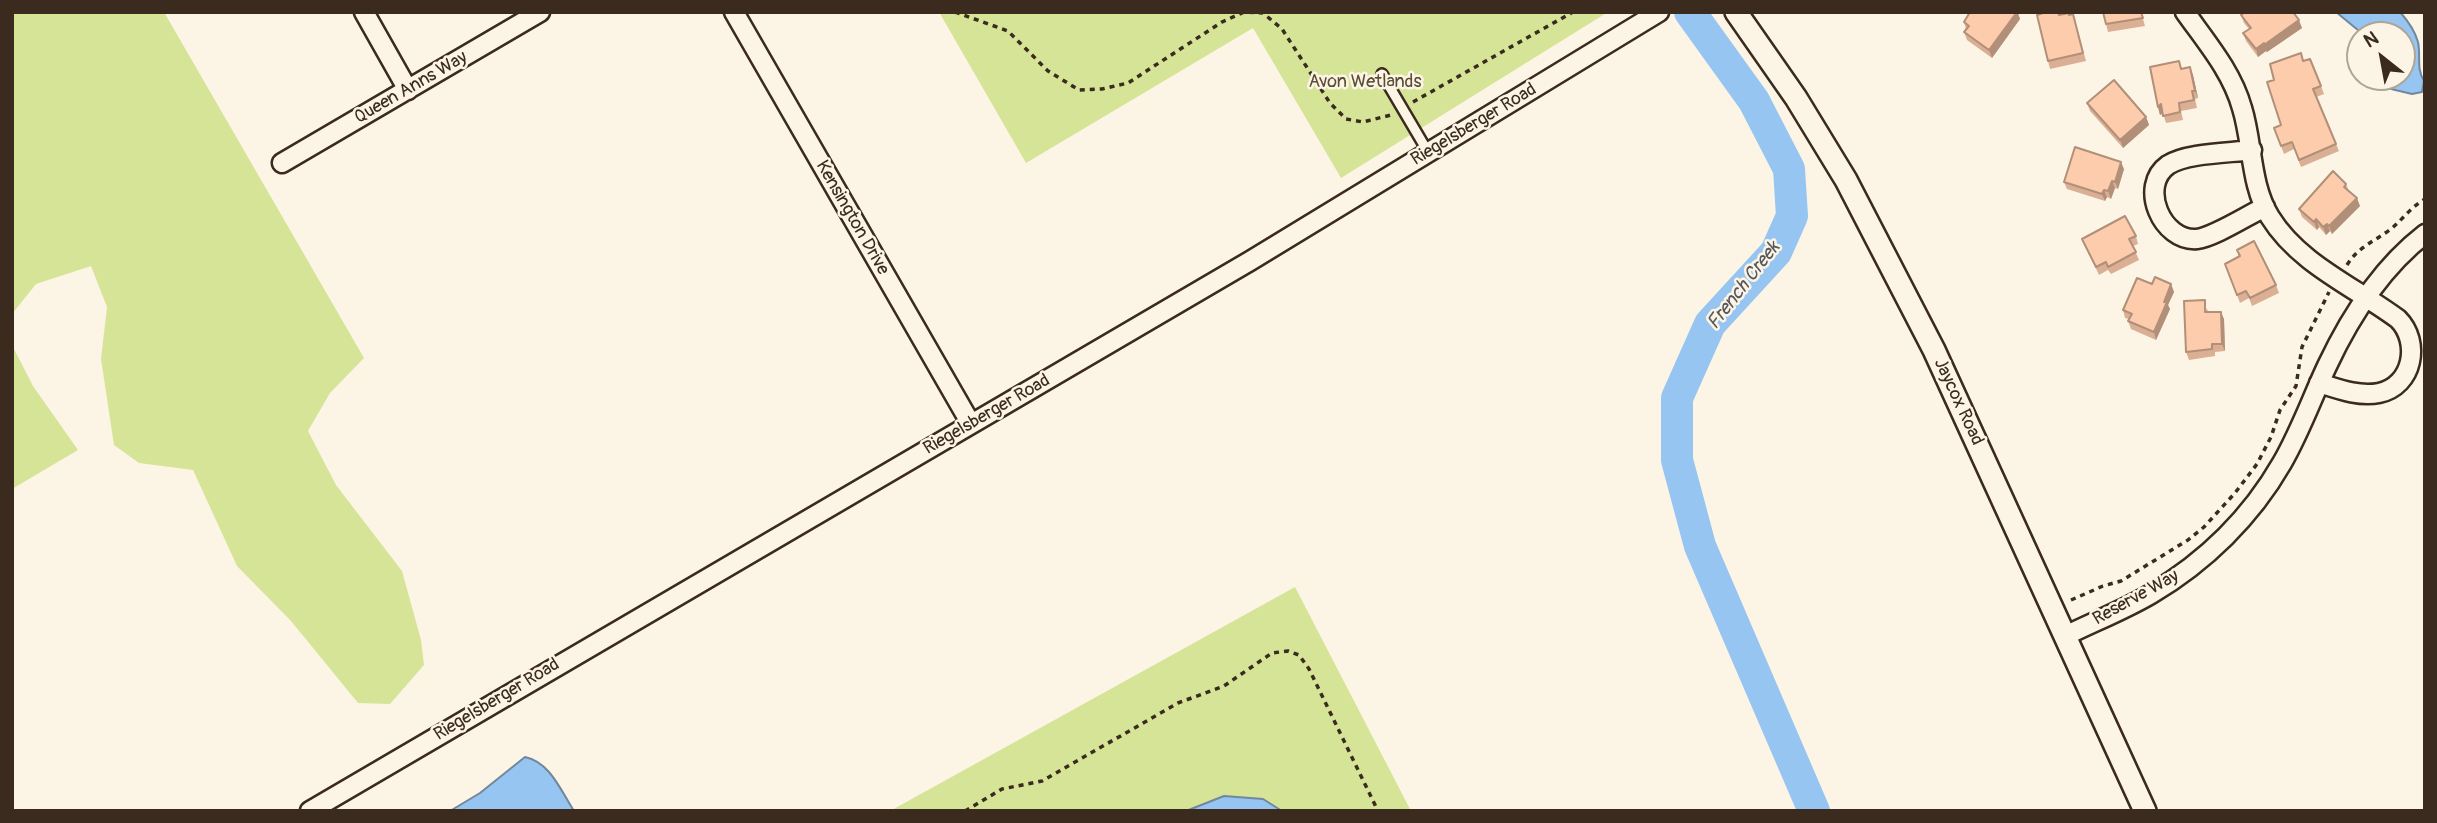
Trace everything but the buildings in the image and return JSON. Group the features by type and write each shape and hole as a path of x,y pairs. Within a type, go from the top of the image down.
{"street":[{"path":"364,12 408,90"},
{"name":"Queen Anns Way","path":"282,163 540,12"},
{"name":"Kensington Drive","path":"734,12 971,424"},
{"name":"Riegelsberger Road","path":"310,811 1250,261 1659,12"},
{"name":"Jaycox Road","path":"1736,12 1796,98 1851,189 1934,350 2145,811"},
{"path":"2185,12 2231,79 2242,106 2258,190 2275,224 2297,249 2365,299 2390,313 2405,326 2412,341 2410,364 2396,384 2379,393 2358,393 2319,383"},
{"path":"2252,150 2171,163 2156,179 2156,202 2168,228 2182,237 2194,239 2211,234 2265,207"},
{"name":"Reserve Way","path":"2065,636 2150,595 2202,559 2225,538 2259,498 2282,463 2342,335 2365,299 2397,260 2425,234"}],"lane":[{"path":"1382,74 1428,152"}],"path":[{"path":"955,12 1008,31 1048,71 1079,90 1102,89 1128,83 1222,22 1244,12 1263,13 1282,29 1330,103 1346,119 1363,122 1388,116 1573,12"},
{"path":"2071,600 2120,581 2188,540 2204,527 2239,487 2264,452 2280,410 2296,386 2302,347 2324,299 2358,251 2393,227 2409,210 2425,199"},
{"path":"965,811 1002,789 1042,781 1178,702 1224,686 1272,653 1288,651 1299,655 1309,669 1378,811"}],"green space":[{"path":"12,12 164,12 364,358 330,393 308,431 336,485 402,571 421,640 424,665 390,704 358,703 291,621 237,566 193,470 139,463 114,445 101,359 107,307 91,266 36,284 12,314"},
{"name":"Avon Wetlands","path":"939,12 1608,12 1341,178 1253,28 1026,163"},
{"path":"12,345 33,386 78,450 12,489"},
{"path":"1295,587 1411,811 890,811"}],"water":[{"path":"2336,12 2400,12 2407,21 2347,21"},
{"path":"2416,37 2419,67 2424,81 2422,92 2412,94 2400,91 2416,91"},
{"path":"525,757 534,760 548,771 574,811 450,811 480,793"},
{"path":"1224,796 1263,799 1282,811 1186,811"}],"waterway":[{"name":"French Creek","path":"1690,12 1754,101 1789,169 1792,216 1776,252 1710,324 1677,398 1677,460 1700,546 1814,811"}]}
